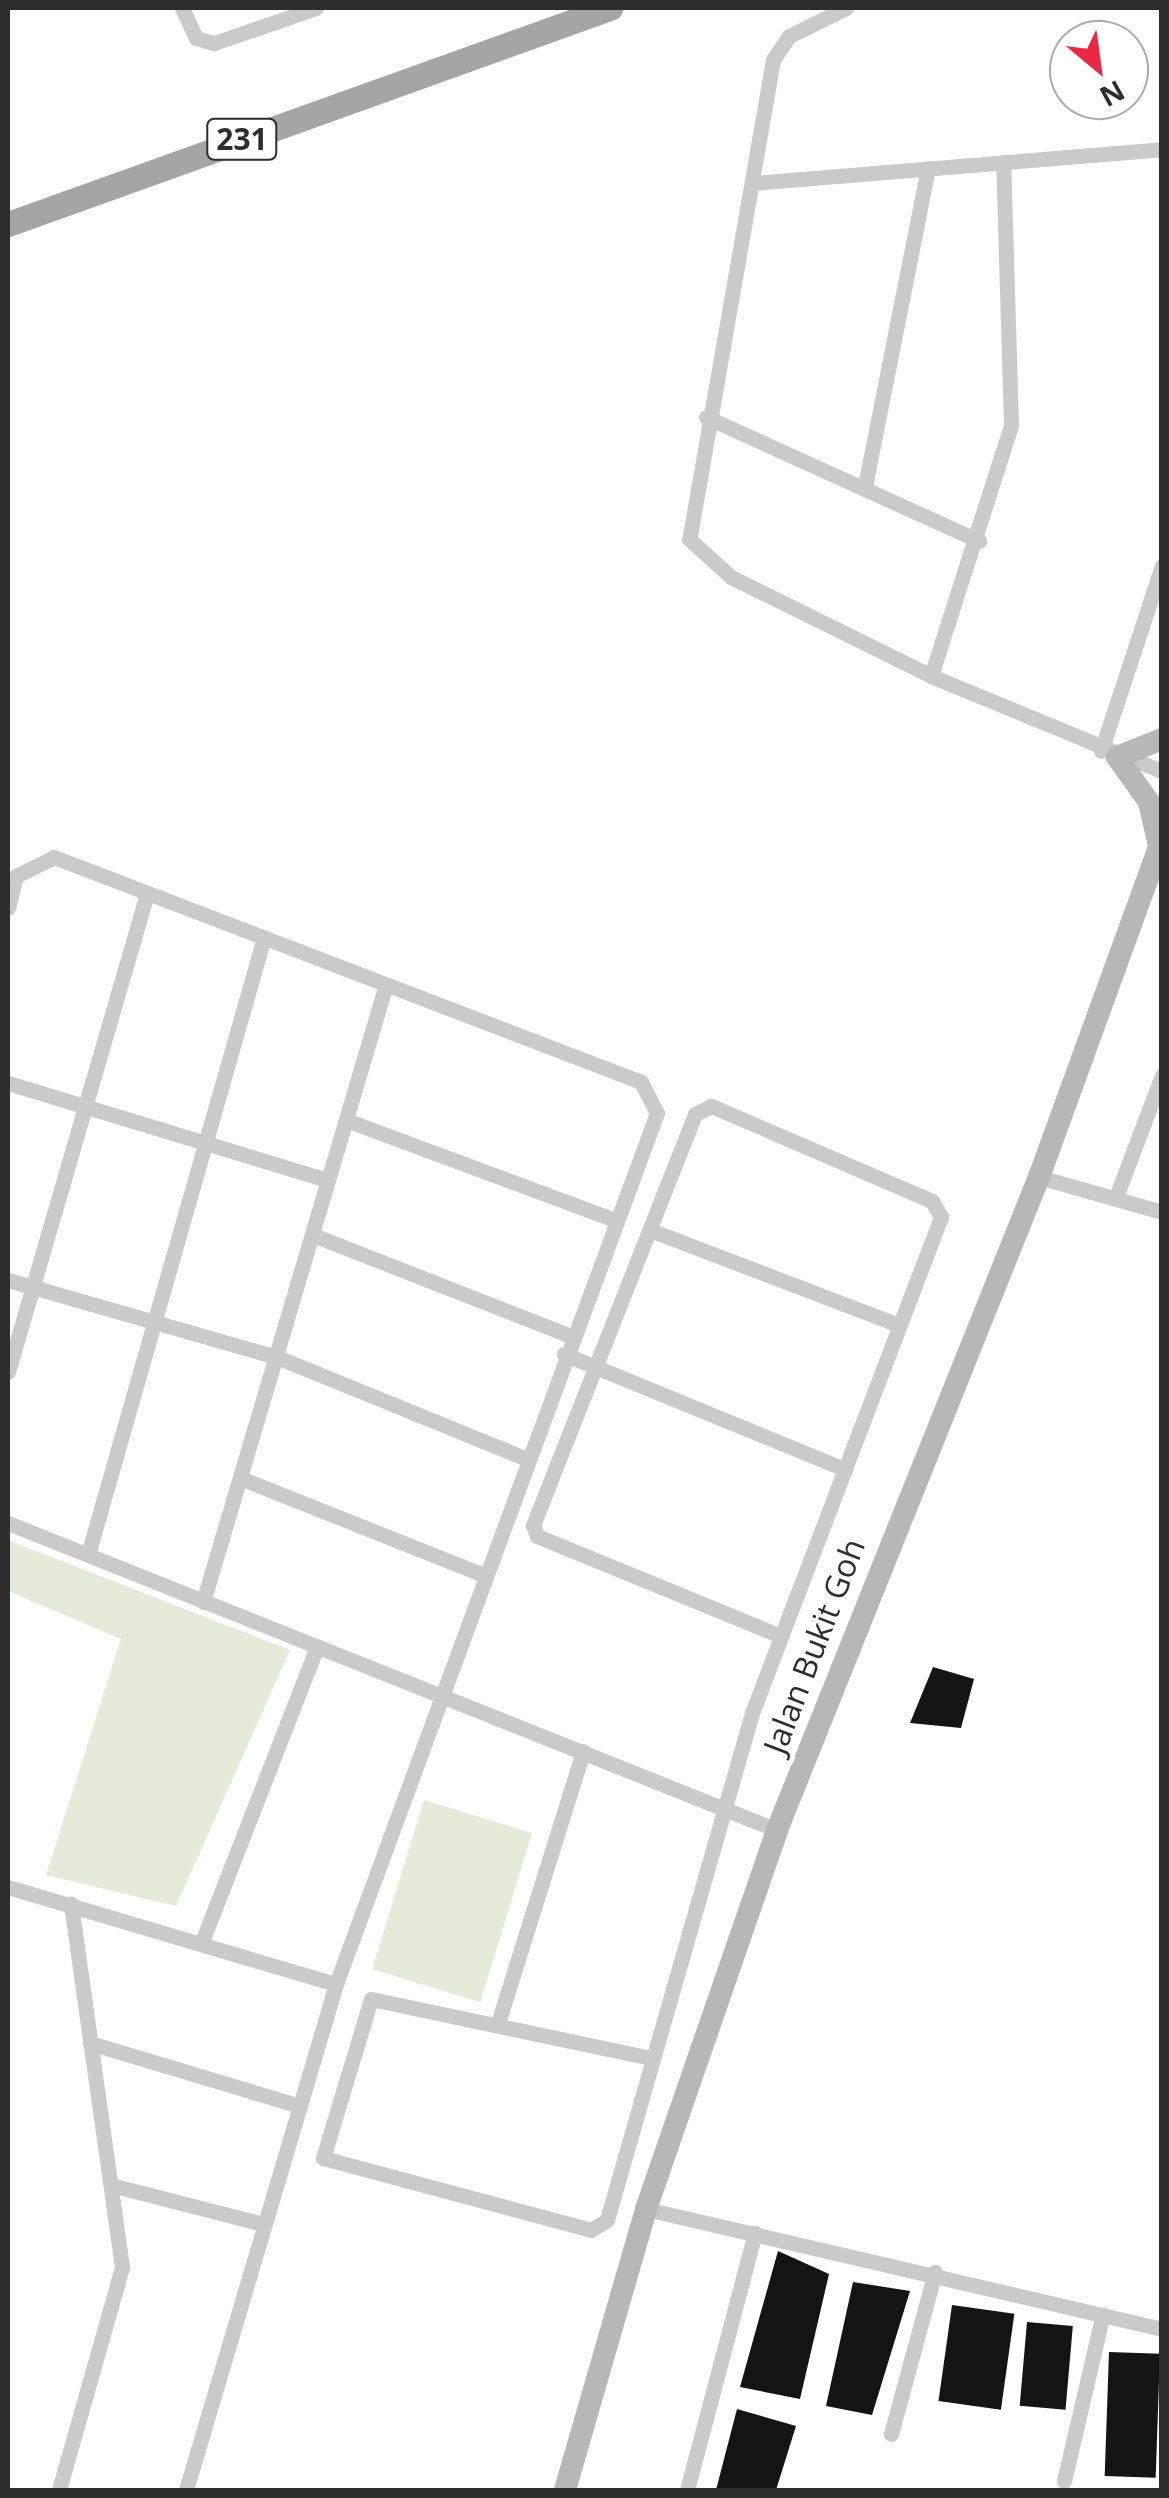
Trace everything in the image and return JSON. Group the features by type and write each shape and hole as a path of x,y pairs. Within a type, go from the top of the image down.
{"main road":[{"name":"231","path":"8,224 610,8"},
{"path":"1160,843 1149,802 1109,754 1162,739"},
{"name":"Jalan Bukit Goh","path":"565,2490 646,2209 777,1830 1039,1178 1160,843"}],"street":[{"path":"182,8 196,38 214,43 316,8"},
{"path":"846,8 778,46 686,516 701,555 931,676 1109,754 1162,771"},
{"path":"752,183 1162,149"},
{"path":"931,676 980,541 1011,425 1003,162"},
{"path":"865,486 928,168"},
{"path":"706,417 980,541"},
{"path":"1109,754 1162,566"},
{"path":"8,908 16,876 54,856 384,990 640,1082 657,1112 436,1691 297,2105 186,2490"},
{"path":"8,1372 146,896"},
{"path":"89,1551 262,940"},
{"path":"203,1602 384,990"},
{"path":"1116,1197 1162,1075"},
{"path":"8,1083 328,1180"},
{"path":"651,2058 370,1998 323,2158 600,2228 782,1636 900,1325 938,1206 711,1106 695,1114 592,1369 534,1532 782,1636"},
{"path":"346,1120 615,1220"},
{"path":"1039,1178 1162,1212"},
{"path":"650,1230 900,1325"},
{"path":"313,1235 571,1336"},
{"path":"8,1280 277,1357 525,1458"},
{"path":"564,1354 592,1369 845,1469"},
{"path":"240,1478 481,1574"},
{"path":"8,1522 89,1551 203,1602 436,1691 777,1830"},
{"path":"203,1940 317,1646"},
{"path":"498,2023 582,1751"},
{"path":"8,1886 203,1940 336,1984"},
{"path":"58,2490 122,2267 71,1904"},
{"path":"90,2043 297,2105"},
{"path":"111,2185 264,2224"},
{"path":"646,2209 935,2272 1162,2329"},
{"path":"687,2490 717,2392 755,2233"},
{"path":"891,2434 935,2272"},
{"path":"1064,2482 1103,2314"}],"green space":[{"path":"8,1540 290,1650 176,1906 46,1875 121,1639 8,1591"},
{"path":"424,1800 532,1833 480,2002 372,1969"}],"building":[{"path":"933,1667 974,1679 961,1728 910,1723"},
{"path":"778,2251 829,2274 800,2399 740,2387"},
{"path":"853,2282 910,2291 872,2415 826,2406"},
{"path":"952,2305 1014,2314 1001,2410 939,2401"},
{"path":"1027,2322 1073,2326 1066,2410 1020,2406"},
{"path":"1109,2352 1160,2354 1156,2478 1105,2476"},
{"path":"737,2409 796,2426 776,2490 716,2490"}]}
